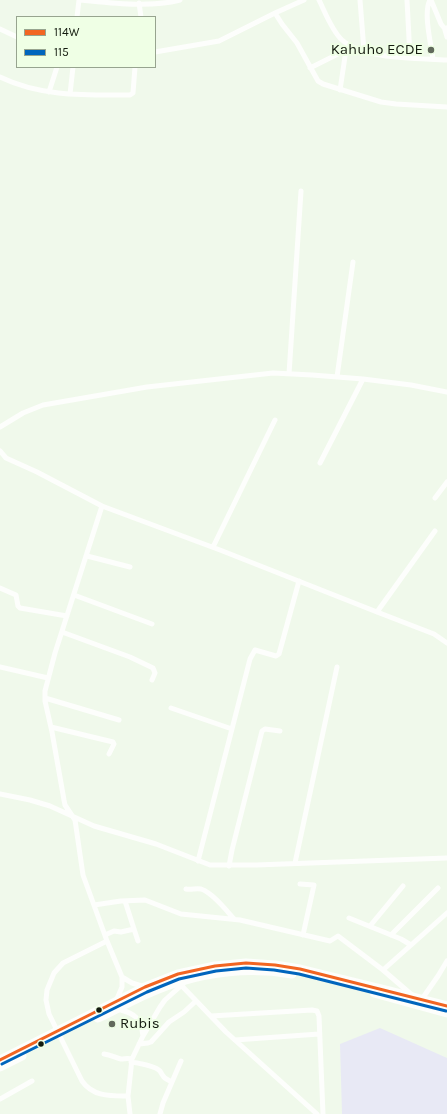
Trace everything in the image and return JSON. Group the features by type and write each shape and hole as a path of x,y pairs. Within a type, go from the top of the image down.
{"highway":[{"path":"117,1005 145,987 178,974 196,969 246,963 300,969 447,1006"},
{"path":"0,1060 49,1039 117,1005 155,990 189,978 232,971 254,970 284,972 318,978 447,1013"},
{"path":"0,1067 49,1039"}],"street":[{"path":"77,16 80,0 117,3 157,3 180,0"},
{"path":"156,52 219,41 304,0"},
{"path":"318,0 341,39 350,45 364,51 387,57 447,60"},
{"path":"360,0 364,51"},
{"path":"407,0 410,57"},
{"path":"430,0 428,5 428,20 433,59"},
{"path":"430,0 441,24 446,28 447,37"},
{"path":"139,3 141,16"},
{"path":"275,13 297,43 320,83 381,102 447,107"},
{"path":"0,29 16,37"},
{"path":"310,68 346,50 350,45"},
{"path":"340,90 346,50"},
{"path":"49,92 57,68"},
{"path":"70,94 73,68"},
{"path":"0,77 18,84 49,92 70,94 130,95 133,93 135,68"},
{"path":"289,374 301,191"},
{"path":"337,377 353,262"},
{"path":"0,427 22,413 43,405 147,387 242,376 289,374 363,379 411,385 447,392"},
{"path":"320,463 363,379"},
{"path":"213,547 275,420"},
{"path":"0,451 6,458"},
{"path":"0,458 6,458 37,472 102,506 213,547 429,632 447,643"},
{"path":"435,498 447,482"},
{"path":"102,506 48,678 44,698 51,727 64,800 75,820 83,874 107,941 122,976 122,987 117,1005 135,1016 141,1024 143,1036"},
{"path":"377,612 435,531"},
{"path":"87,556 130,567"},
{"path":"198,861 254,651 258,649 276,656 279,654 299,581"},
{"path":"0,588 16,595 18,606 20,608 67,616"},
{"path":"74,595 152,624"},
{"path":"62,632 130,657 153,668 155,673 152,680"},
{"path":"0,667 48,678"},
{"path":"295,863 337,667"},
{"path":"44,698 119,720"},
{"path":"171,708 232,730"},
{"path":"51,727 113,742 114,744 109,754"},
{"path":"229,866 233,843 262,731 265,729 280,731"},
{"path":"0,794 30,800 59,809 94,826 156,844 210,865 229,866 447,858"},
{"path":"300,884 314,885 304,935"},
{"path":"370,926 403,886"},
{"path":"391,935 438,888"},
{"path":"186,889 203,890 220,904 234,919"},
{"path":"94,905 146,900 181,914 234,919 330,941 336,936 340,937 418,998 438,976 447,960"},
{"path":"125,901 138,941"},
{"path":"383,970 447,914"},
{"path":"349,918 411,945"},
{"path":"105,935 114,931 121,932 134,929"},
{"path":"107,941 69,959 58,968 47,990 47,1007 55,1028 82,1081 87,1087 100,1094 128,1096"},
{"path":"122,976 132,983 145,987"},
{"path":"130,1114 128,1096 131,1060 160,1007 165,1000 189,978"},
{"path":"182,985 210,1016 235,1040 317,1114"},
{"path":"139,1044 151,1042 169,1022 184,1012 196,1001"},
{"path":"210,1016 315,1010 319,1016 323,1114"},
{"path":"235,1040 320,1034"},
{"path":"104,1054 144,1064 158,1070 162,1076 172,1082"},
{"path":"160,1114 181,1062"},
{"path":"0,1099 32,1081"}],"shaded area":[{"path":"380,1028 447,1058 447,1114 342,1114 340,1044"}],"transit line":[{"name":"114W","path":"0,1060 145,987 178,974 215,966 246,963 275,965 300,969 447,1006"},
{"name":"115","path":"2,1064 147,992 179,979 216,971 246,968 299,974 446,1011"}],"place":[{"name":"Kahuho ECDE","path":"431,50"},
{"name":"Rubis","path":"112,1024"}]}
